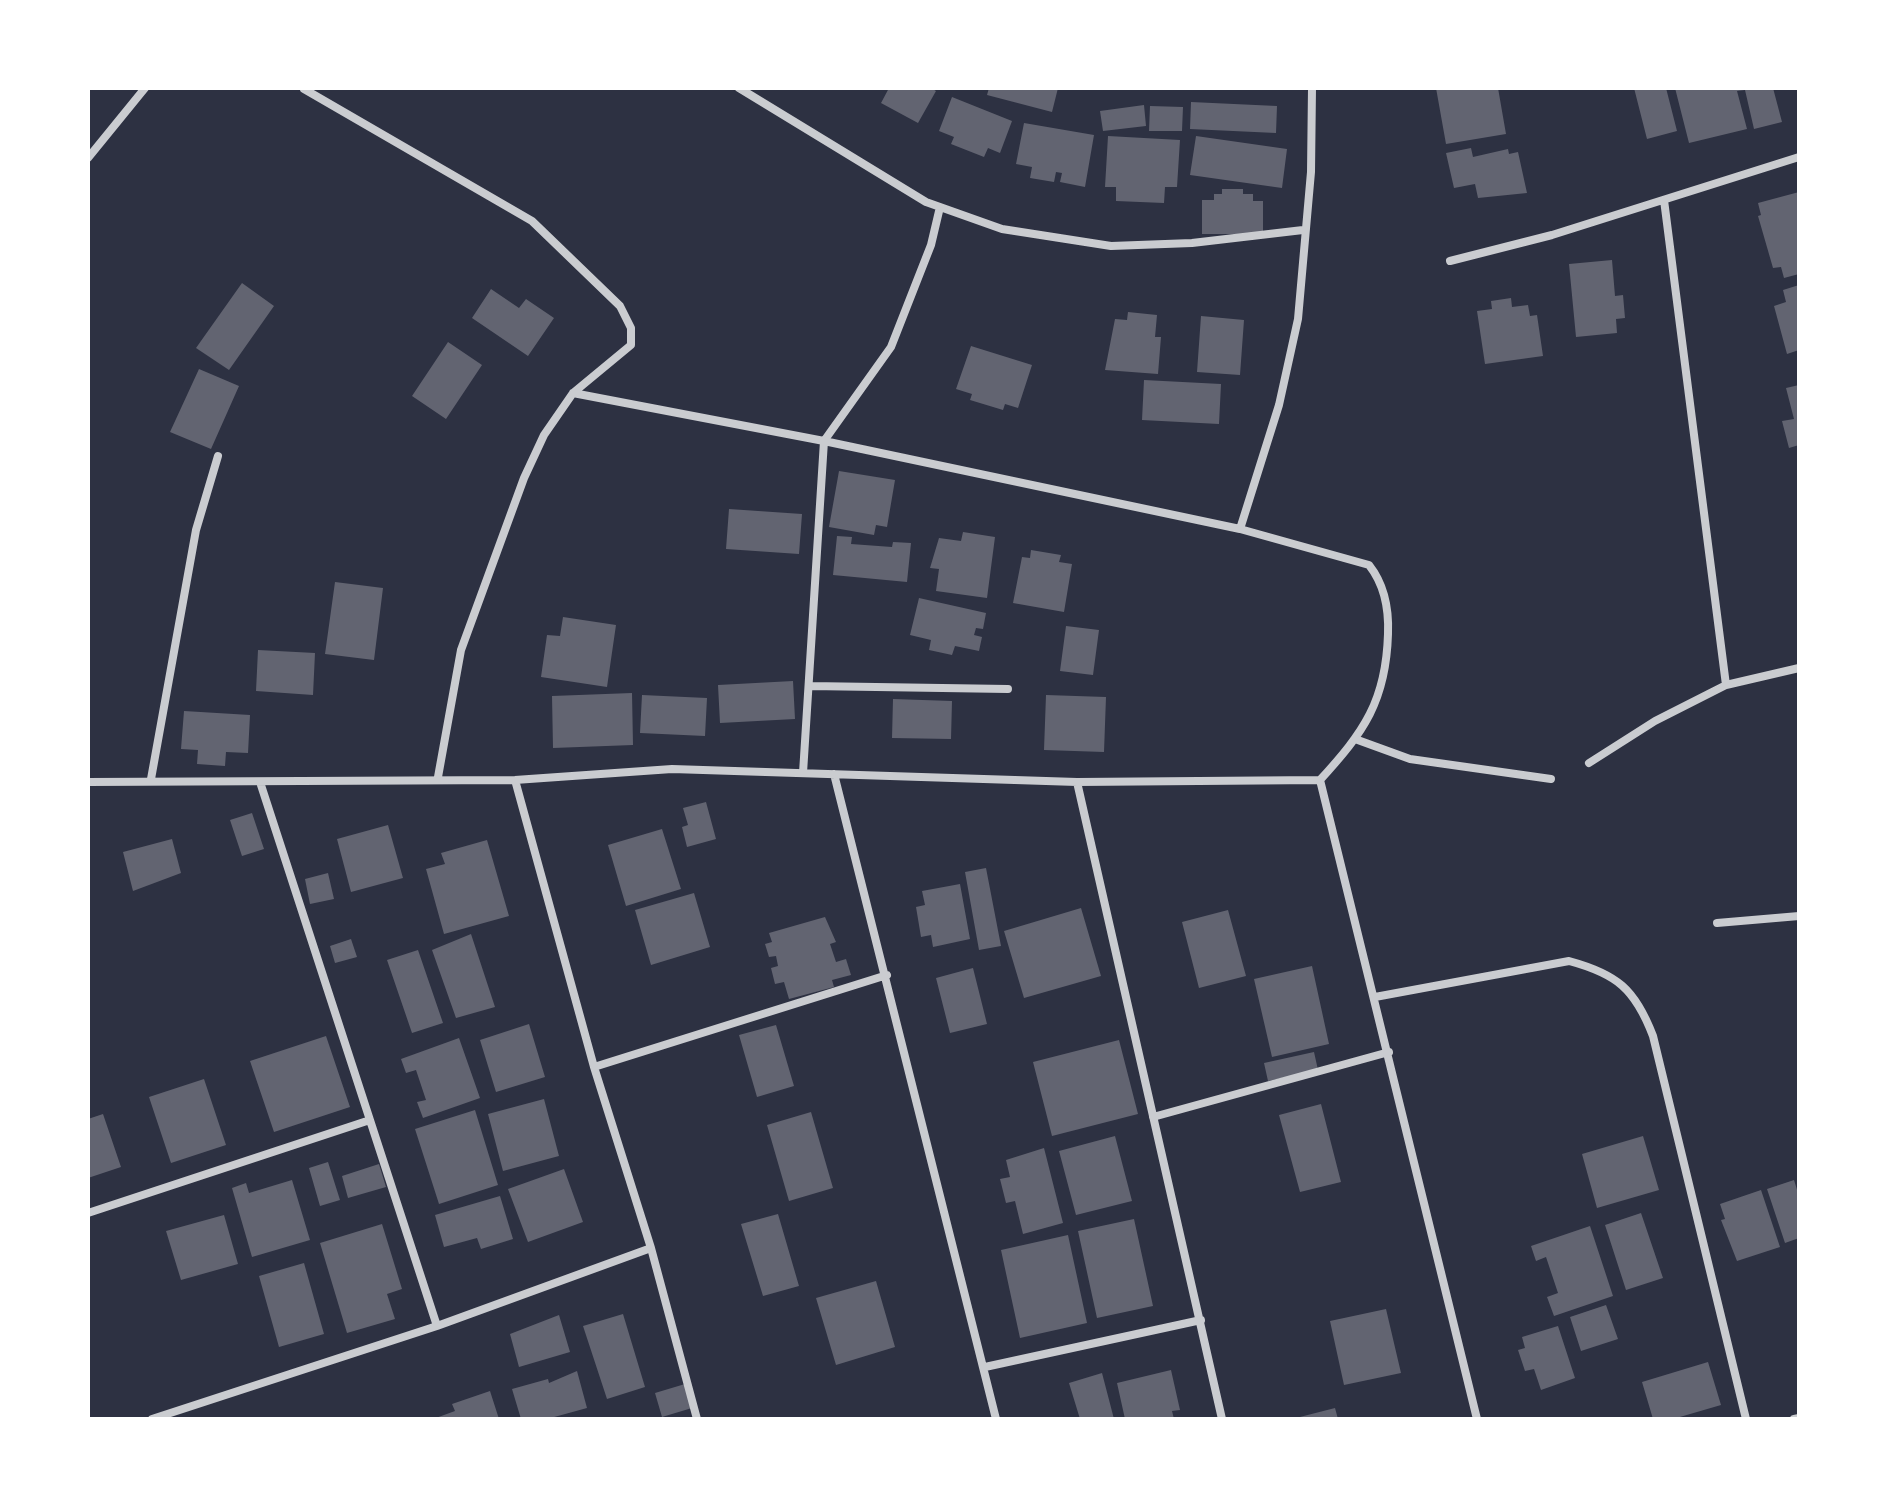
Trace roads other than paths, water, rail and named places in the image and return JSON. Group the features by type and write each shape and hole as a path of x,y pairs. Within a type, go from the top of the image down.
{"street":[{"path":"88,158 145,88"},
{"path":"739,88 926,202 1002,229 1111,246 1192,243 1303,230"},
{"path":"1240,529 1279,405 1298,319 1304,272 1303,230 1311,172 1312,88"},
{"path":"304,89 532,221 620,306 631,328 631,345 573,393 544,435 524,478 461,650 438,777"},
{"path":"1450,261 1552,235 1799,157"},
{"path":"1664,200 1726,685"},
{"path":"803,773 824,441 891,347 931,245 940,207"},
{"path":"88,782 151,779 260,782 438,777 515,780 672,769 1077,782 1320,780 1355,739 1384,685 1388,622 1378,577 1369,565 1240,529 824,441 573,393"},
{"path":"151,779 196,530 218,456"},
{"path":"1589,763 1655,721 1726,685 1799,668"},
{"path":"810,686 1008,689"},
{"path":"1355,739 1410,759 1551,779"},
{"path":"834,774 887,975 996,1419"},
{"path":"515,780 594,1067 651,1248 697,1419"},
{"path":"1320,780 1477,1419"},
{"path":"260,782 437,1326"},
{"path":"1077,782 1222,1419"},
{"path":"1717,923 1799,916"},
{"path":"1375,997 1569,961 1598,968 1631,990 1653,1036 1746,1419"},
{"path":"594,1067 887,975"},
{"path":"1153,1117 1389,1052"},
{"path":"88,1213 370,1120"},
{"path":"152,1419 437,1326 651,1248"},
{"path":"985,1367 1201,1320"}]}
